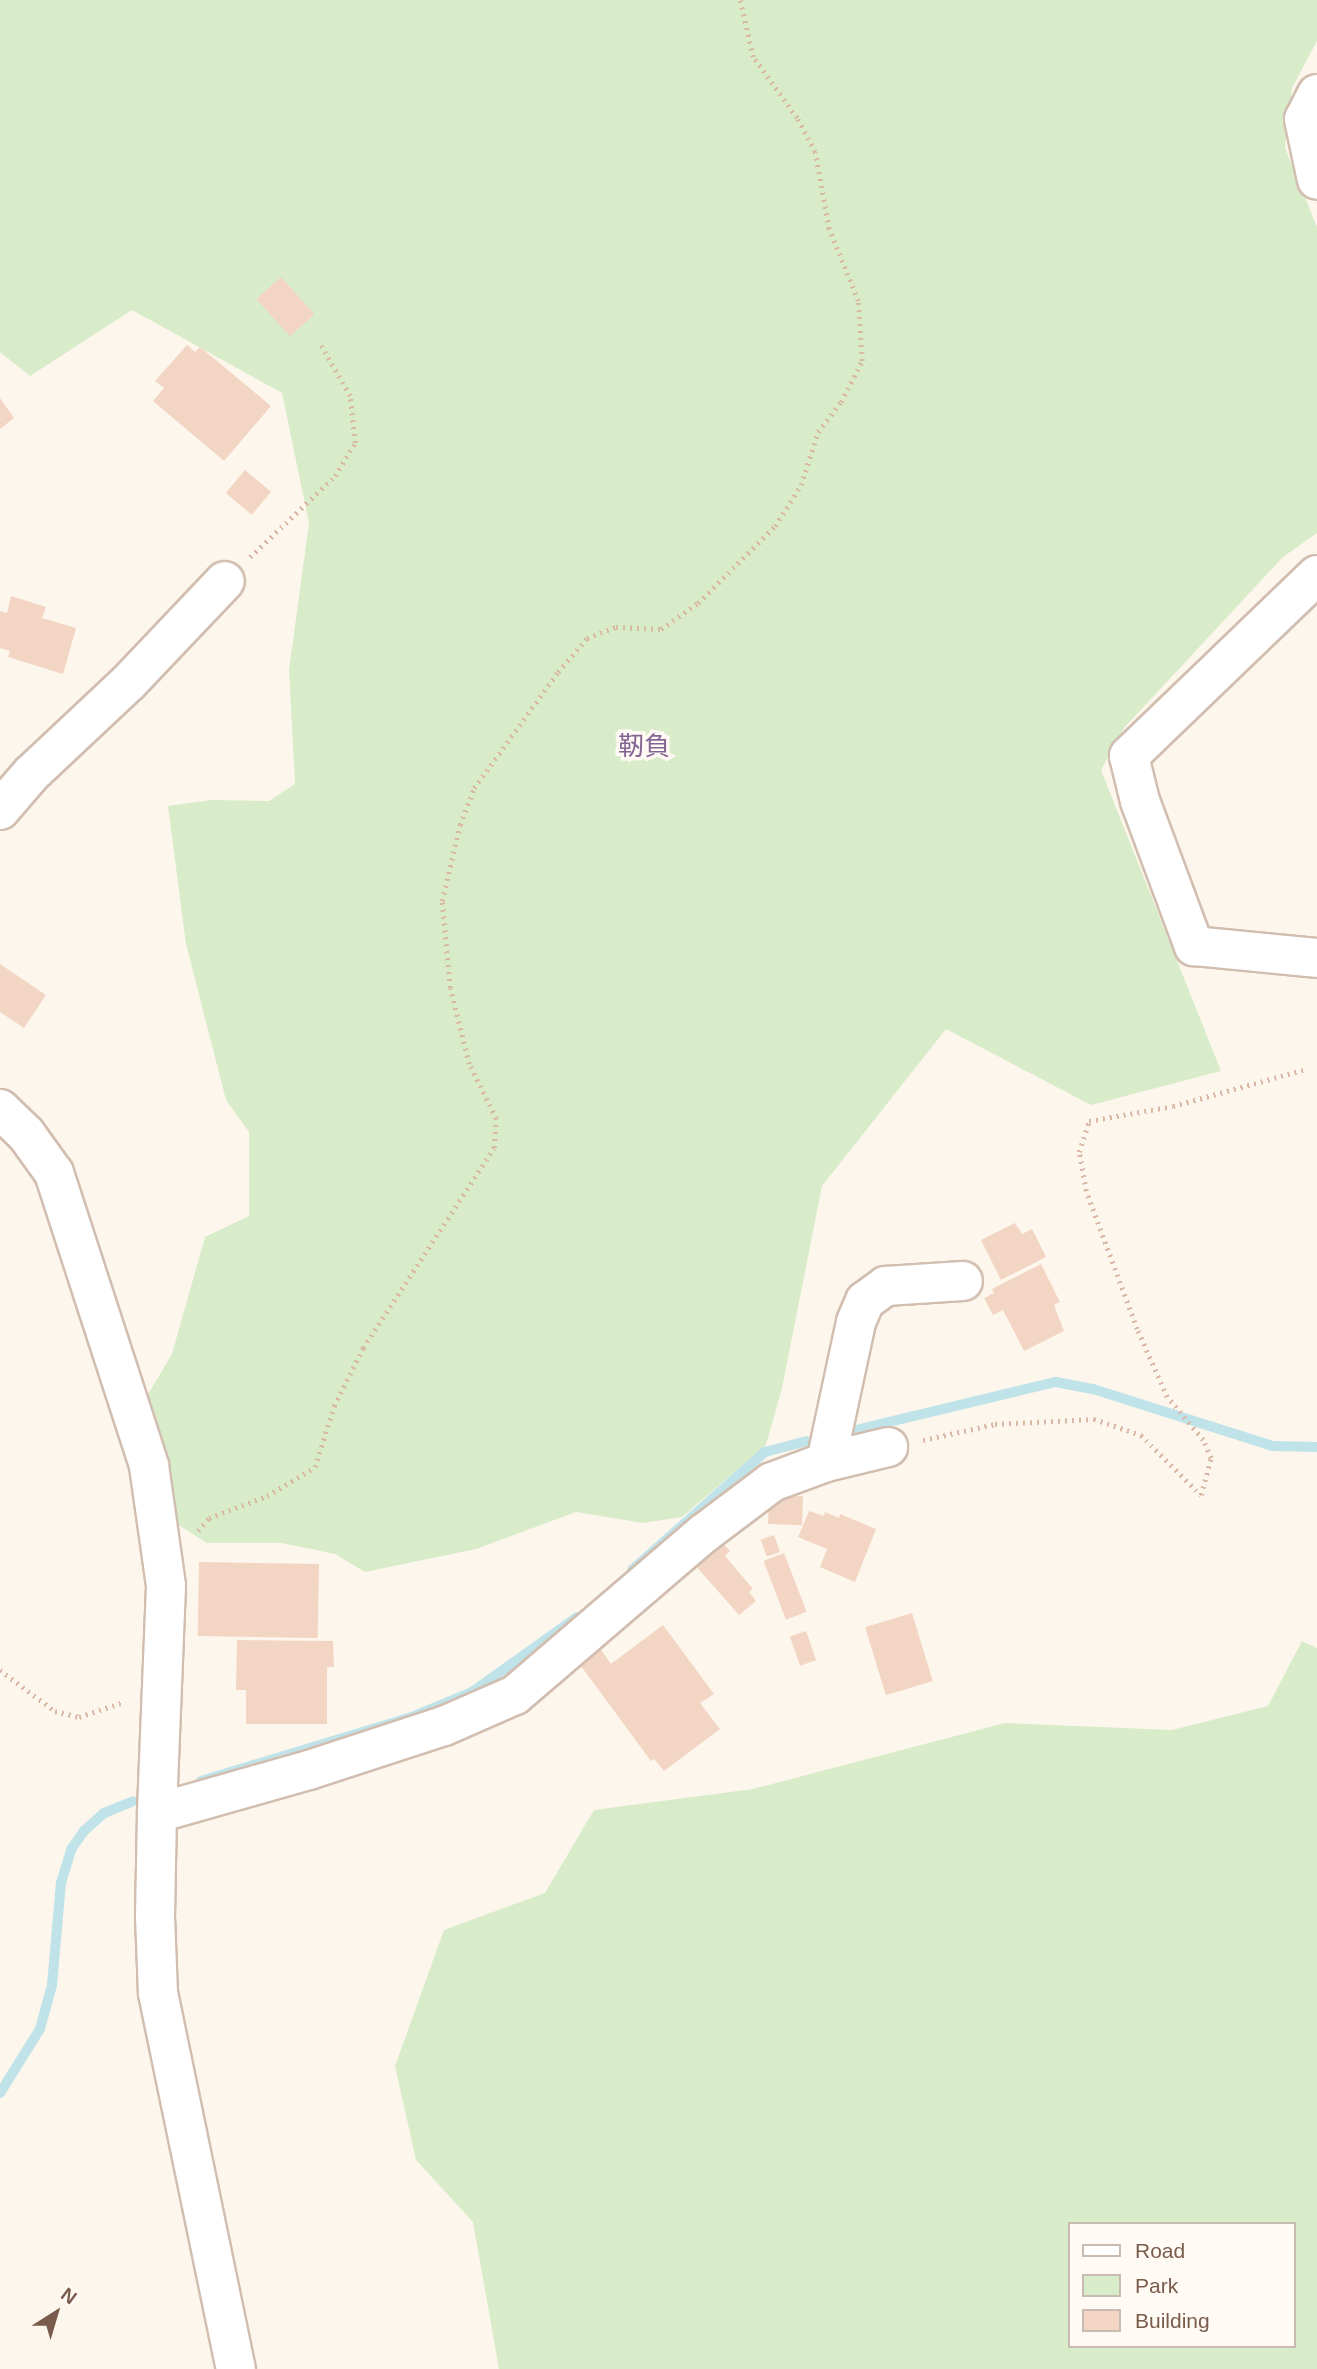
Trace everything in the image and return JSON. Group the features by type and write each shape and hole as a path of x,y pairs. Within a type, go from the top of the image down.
{"street":[{"path":"1317,94 1304,119 1317,180"},
{"path":"1317,575 1129,756 1140,801 1194,946 1317,958"},
{"path":"0,810 31,774 129,682 225,581"},
{"path":"0,1109 26,1134 54,1173 149,1466 164,1572 163,1695 155,1916 158,1993 236,2369"},
{"path":"826,1462 856,1322 864,1301 886,1286 963,1281"},
{"path":"157,1812 444,1726 515,1695 681,1551 772,1482 826,1462 888,1447"}],"path":[{"path":"164,1572 209,1518 267,1496 315,1467 334,1406 363,1348 494,1148 496,1119 468,1064 450,988 442,901 460,825 474,788 558,671 587,638 616,627 662,629 698,603 775,526 801,485 818,432 841,402 862,361 858,300 829,229 815,152 797,118 753,57 740,0"},
{"path":"225,581 335,476 355,443 349,396 319,342"},
{"path":"888,1447 995,1424 1094,1419 1141,1435 1201,1495 1211,1458 1203,1440 1167,1396 1137,1329 1086,1191 1079,1152 1089,1121 1173,1106 1303,1070"},
{"path":"0,1671 55,1711 79,1717 108,1705 163,1695"}],"green space":[{"path":"0,0 1317,0 1317,41 1292,88 1285,148 1317,227 1317,533 1283,557 1124,728 1101,770 1221,1071 1091,1105 946,1029 822,1186 782,1388 766,1445 682,1517 643,1523 576,1512 476,1549 365,1572 335,1554 282,1543 207,1543 172,1521 147,1396 172,1354 205,1237 249,1216 249,1132 226,1100 186,944 168,806 211,800 269,801 295,784 289,670 309,523 282,393 132,310 30,376 0,352"},
{"path":"1302,1641 1317,1648 1317,2369 499,2369 473,2222 416,2160 395,2066 444,1930 545,1893 594,1810 753,1789 1005,1723 1172,1730 1268,1706"}],"building":[{"path":"281,277 314,314 290,336 256,299"},
{"path":"187,345 195,352 200,347 271,406 224,461 153,401 164,388 155,381"},
{"path":"0,398 14,418 0,429"},
{"path":"245,470 271,492 252,515 226,493"},
{"path":"11,596 46,607 42,618 76,628 63,674 8,657 10,651 0,648 0,611 7,613"},
{"path":"0,964 46,995 24,1028 0,1012"},
{"path":"1015,1223 1022,1234 1032,1229 1046,1257 1001,1280 981,1240"},
{"path":"1041,1264 1060,1302 1054,1305 1064,1331 1024,1351 1003,1310 993,1315 984,1298 994,1293 992,1289"},
{"path":"769,1495 803,1496 802,1525 768,1524"},
{"path":"809,1511 824,1516 825,1512 839,1518 840,1514 876,1529 855,1582 820,1567 827,1549 798,1537"},
{"path":"774,1535 780,1552 767,1557 761,1540"},
{"path":"722,1542 730,1551 725,1556 753,1589 749,1592 756,1601 739,1615 695,1565"},
{"path":"784,1553 807,1612 786,1620 763,1561"},
{"path":"199,1562 319,1564 318,1638 198,1636"},
{"path":"912,1613 933,1681 886,1695 865,1627"},
{"path":"663,1625 714,1694 700,1703 720,1729 664,1771 654,1759 651,1761 578,1662 599,1647 611,1664"},
{"path":"806,1631 816,1660 800,1666 790,1637"},
{"path":"237,1640 333,1641 334,1667 327,1667 327,1724 246,1724 246,1690 236,1690"}],"waterway":[{"path":"843,1433 1056,1382 1093,1389 1273,1446 1317,1447"},
{"path":"632,1570 765,1452 807,1441"},
{"path":"201,1781 409,1718 472,1692 577,1617"},
{"path":"0,2093 40,2029 52,1985 61,1883 72,1848 84,1831 104,1813 133,1801"}],"district":[{"name":"靭負","path":"644,747"}]}
